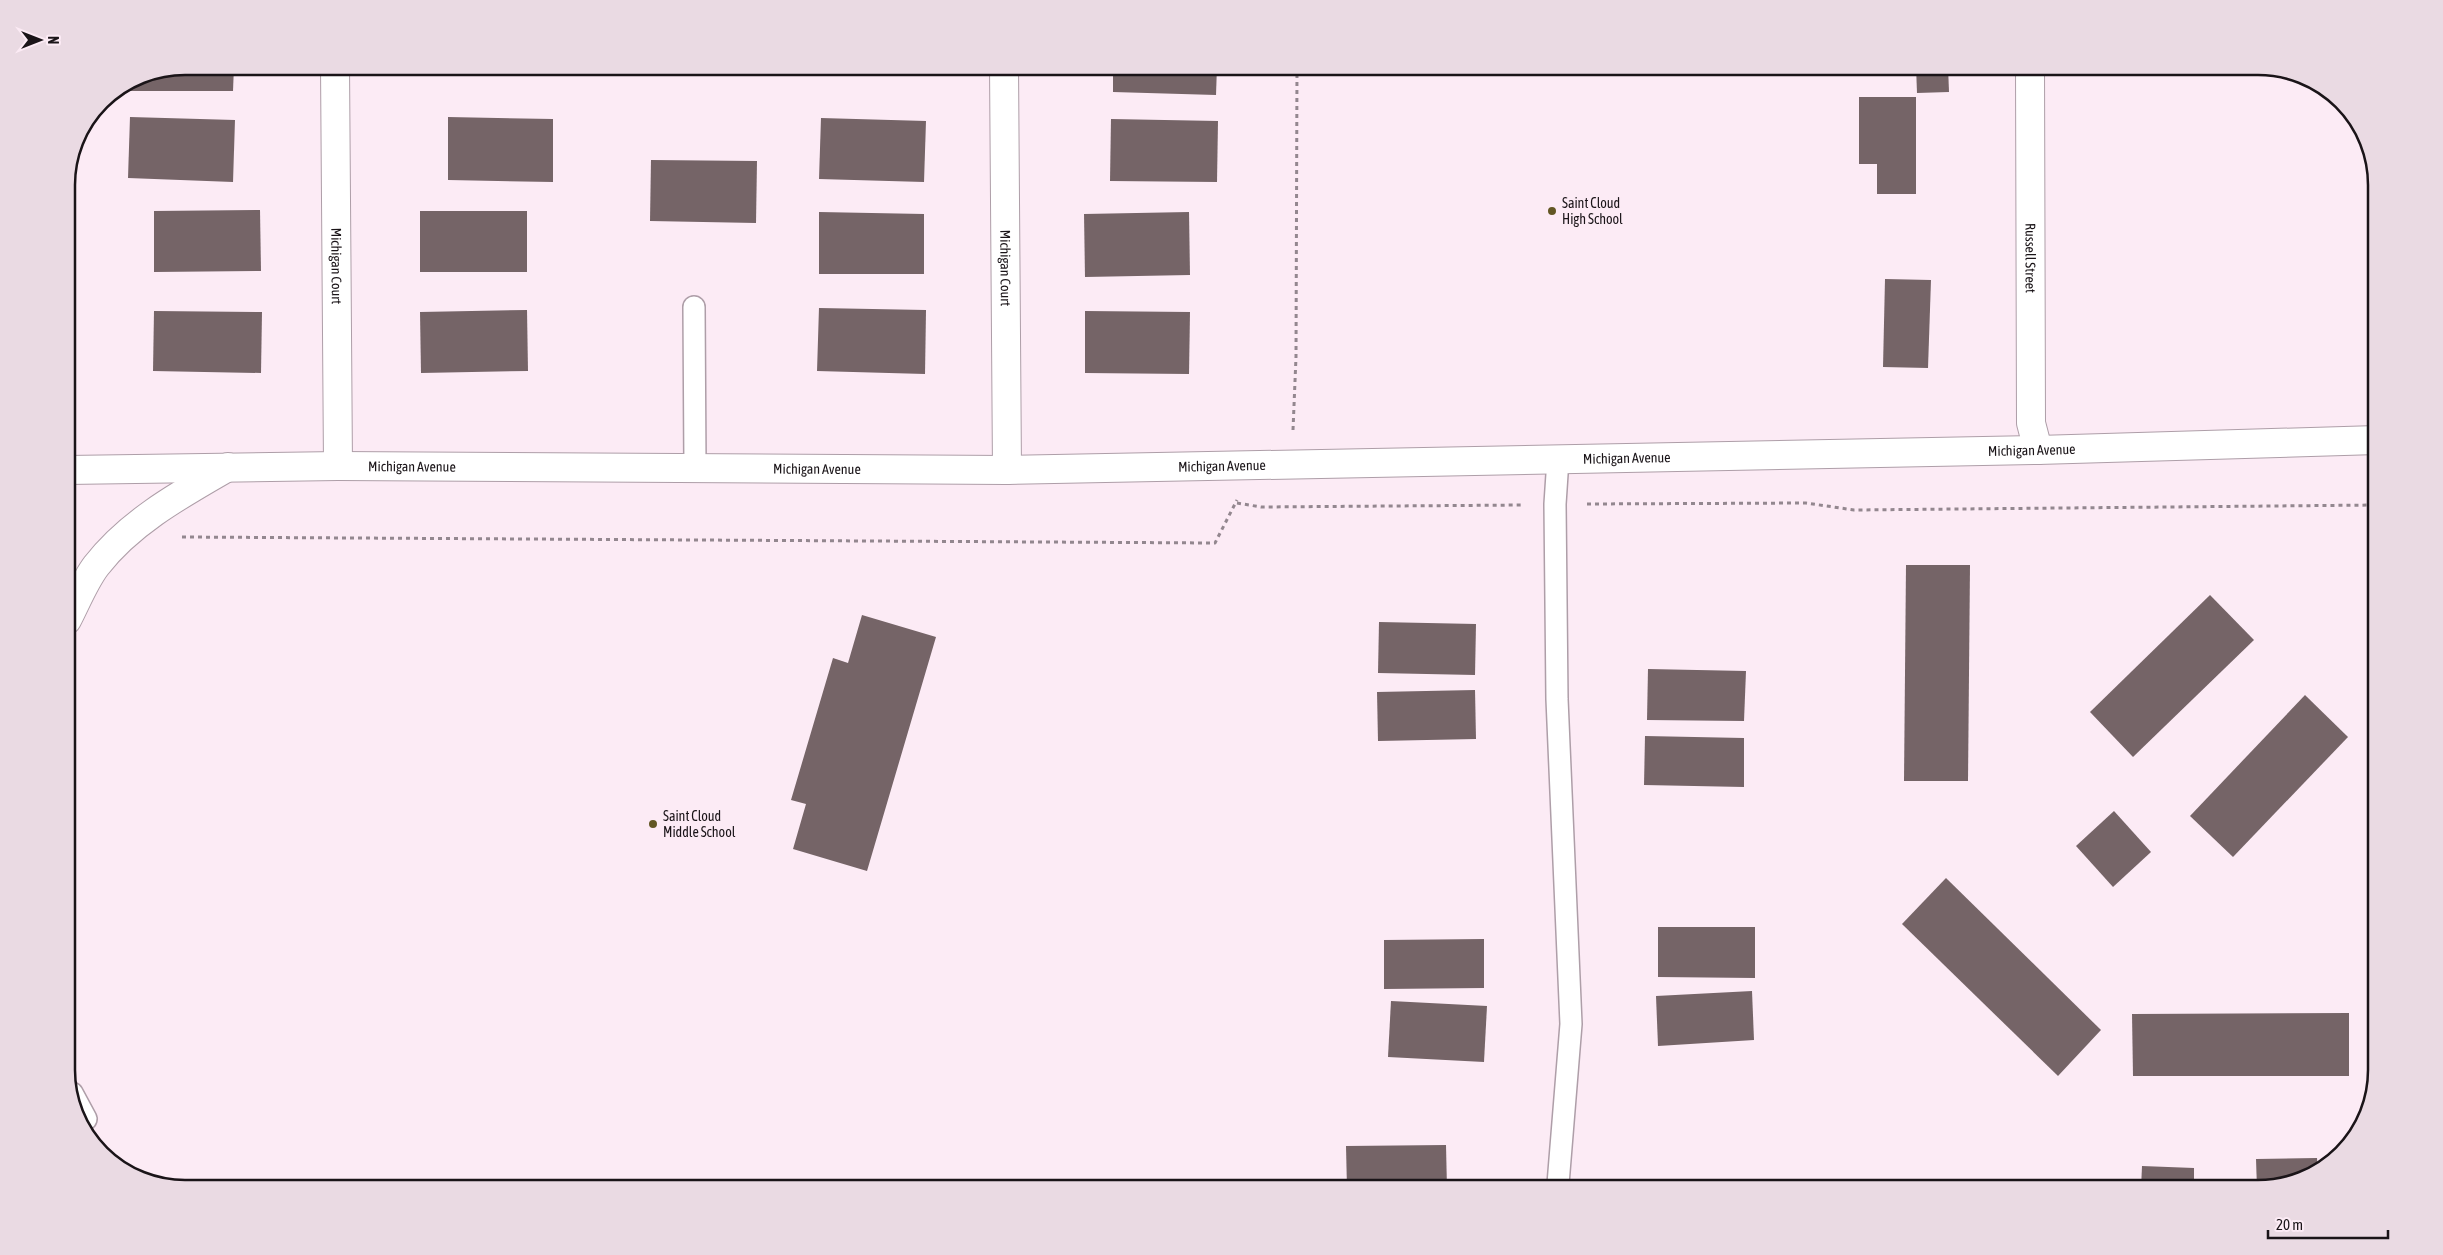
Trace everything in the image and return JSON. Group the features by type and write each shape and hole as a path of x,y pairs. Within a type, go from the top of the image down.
{"street":[{"name":"Michigan Court","path":"335,75 338,466"},
{"name":"Michigan Court","path":"1004,75 1008,470"},
{"name":"Russell Street","path":"2030,75 2031,423 2038,450"},
{"name":"Michigan Avenue","path":"75,470 338,466 1008,470 2038,450 2368,440"},
{"path":"75,604 95,567 124,536 176,497 228,467"}],"lane":[{"path":"694,307 695,468"},
{"path":"1558,459 1555,504 1557,699 1571,1024 1558,1180"}],"path":[{"path":"1293,433 1296,357 1296,75"},
{"path":"1237,503 1261,507 1806,503 1854,510 2368,505"},
{"path":"75,536 1215,543"}],"building":[{"path":"178,75 234,75 233,91 129,91 143,83 164,77"},
{"path":"1113,75 1217,75 1216,95 1113,92"},
{"path":"1916,75 1948,75 1949,92 1917,93"},
{"path":"1859,97 1916,97 1916,194 1877,194 1877,164 1859,164"},
{"path":"130,117 235,120 233,182 128,178"},
{"path":"448,117 553,119 553,182 448,180"},
{"path":"821,118 926,121 924,182 819,179"},
{"path":"1111,119 1218,121 1217,182 1110,181"},
{"path":"651,160 757,161 756,223 650,221"},
{"path":"260,210 261,271 154,272 154,211"},
{"path":"420,211 527,211 527,272 420,272"},
{"path":"819,212 924,214 924,274 819,274"},
{"path":"1189,212 1190,275 1085,277 1084,214"},
{"path":"1885,279 1931,280 1928,368 1883,367"},
{"path":"819,308 926,310 925,374 817,371"},
{"path":"527,310 528,371 421,373 420,312"},
{"path":"154,311 262,312 261,373 153,371"},
{"path":"1085,311 1190,312 1189,374 1085,373"},
{"path":"1906,565 1970,565 1968,781 1904,781"},
{"path":"2210,595 2254,640 2133,757 2090,712"},
{"path":"862,615 936,637 867,871 793,849 806,804 791,800 833,658 848,663"},
{"path":"1379,622 1476,624 1475,675 1378,673"},
{"path":"1648,669 1746,671 1744,721 1647,720"},
{"path":"1475,690 1476,739 1378,741 1377,692"},
{"path":"2305,695 2348,737 2233,857 2190,816"},
{"path":"1645,736 1744,738 1744,787 1644,785"},
{"path":"2114,811 2151,852 2113,887 2076,846"},
{"path":"1946,878 2101,1030 2058,1076 1902,924"},
{"path":"1658,927 1755,927 1755,978 1658,977"},
{"path":"1484,939 1484,988 1384,989 1384,940"},
{"path":"1752,991 1754,1040 1658,1046 1656,996"},
{"path":"1391,1001 1487,1006 1484,1062 1388,1057"},
{"path":"2349,1013 2349,1076 2133,1076 2132,1014"},
{"path":"1446,1145 1447,1180 1347,1180 1346,1146"},
{"path":"2317,1158 2317,1162 2293,1174 2272,1179 2257,1180 2256,1159"},
{"path":"2142,1166 2194,1168 2194,1180 2141,1180"}],"place":[{"name":"Saint Cloud High School","path":"1552,211"},
{"name":"Saint Cloud Middle School","path":"653,824"}]}
